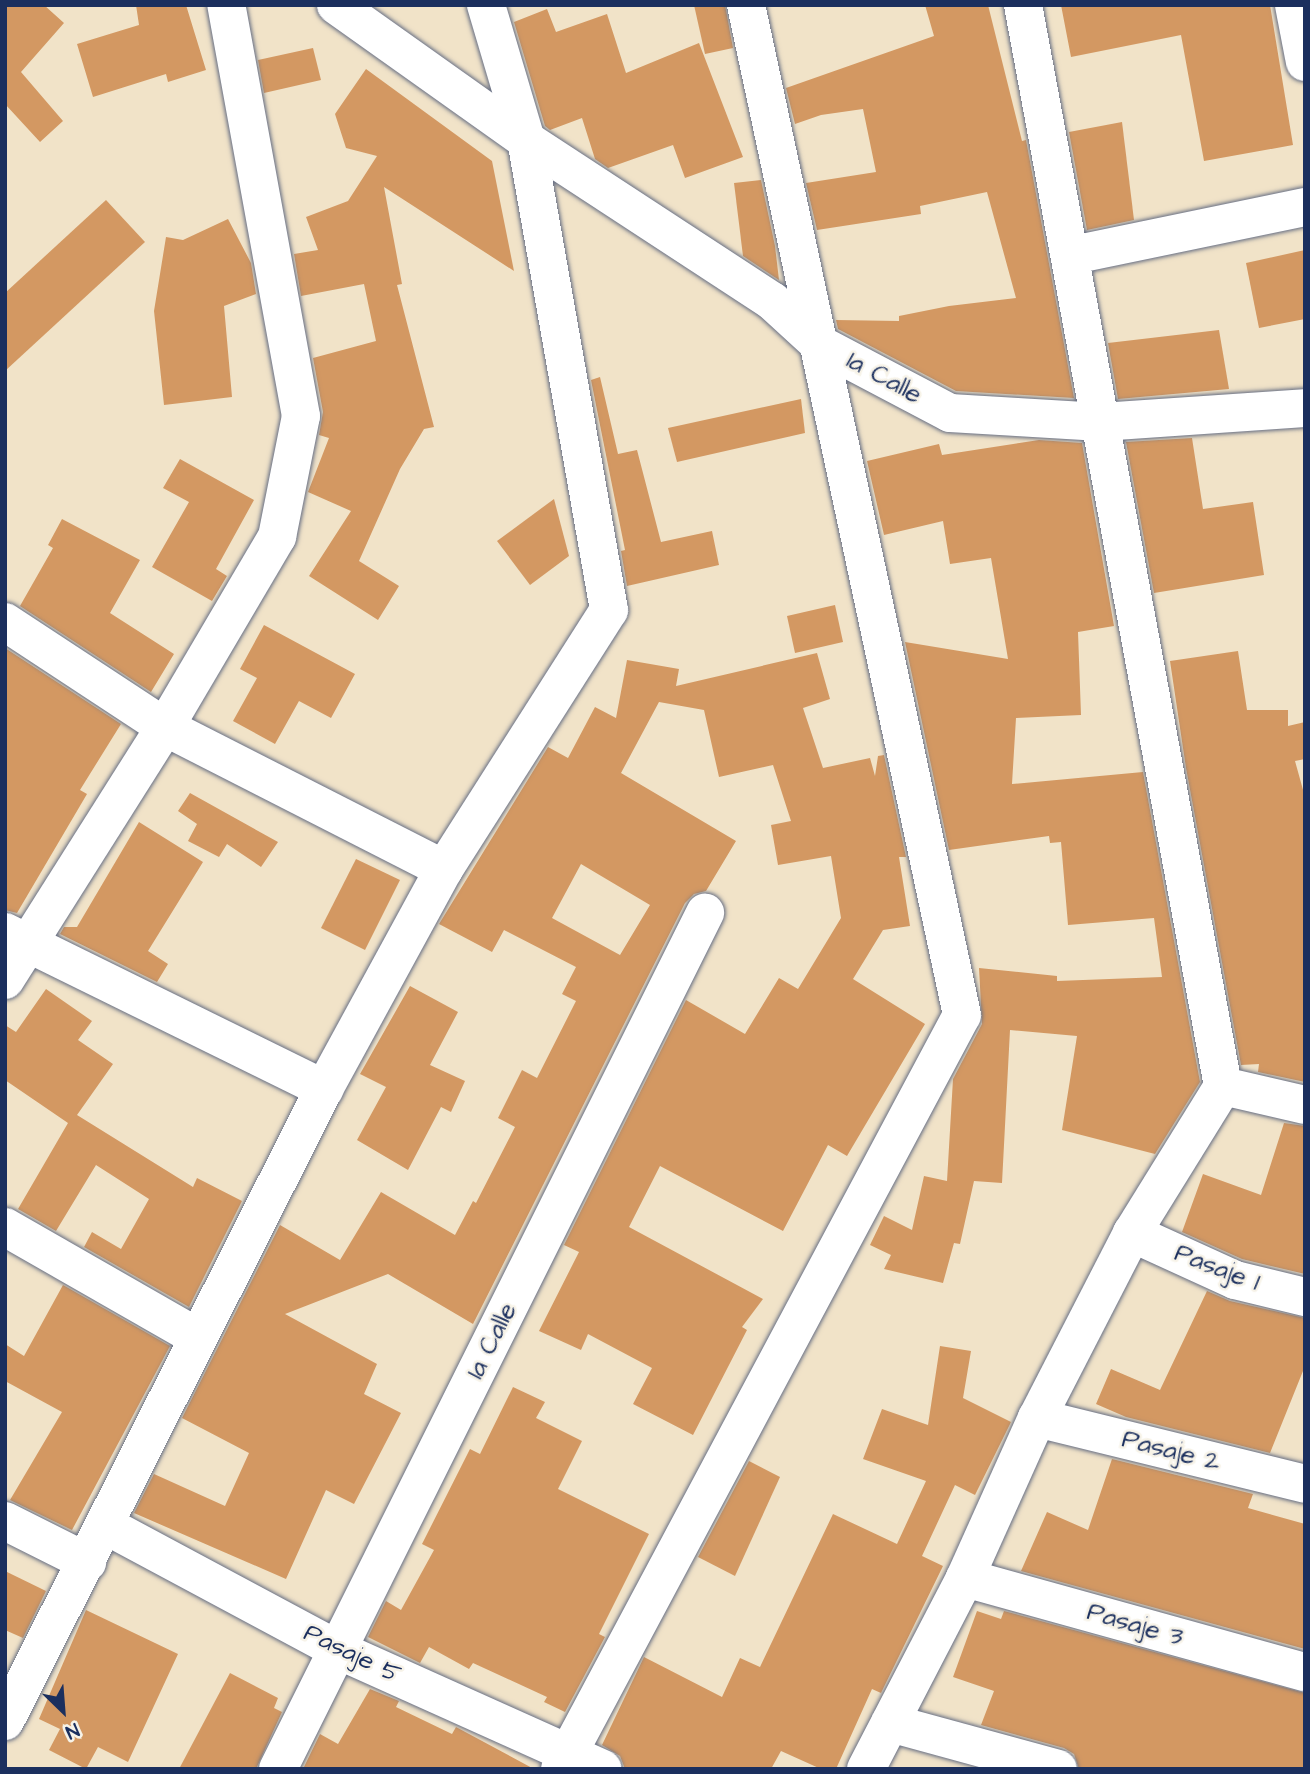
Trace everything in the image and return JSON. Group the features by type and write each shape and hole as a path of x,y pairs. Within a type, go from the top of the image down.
{"street":[{"path":"5,980 17,938 165,727 277,537 300,416 226,5"},
{"name":"1a Calle","path":"336,5 526,140 772,301 819,344 950,413 1101,422 1305,408"},
{"path":"5,1721 107,1526 197,1337 324,1089 444,869 609,610 526,140 486,5"},
{"path":"564,1760 962,1015 746,5"},
{"path":"866,1769 965,1578 1037,1418 1132,1233 1223,1086 1101,422 1073,255 1023,5"},
{"path":"1294,5 1305,62"},
{"path":"1073,255 1305,207"},
{"path":"5,622 165,727 444,869"},
{"name":"1a Calle","path":"278,1769 705,913"},
{"path":"17,938 324,1089"},
{"path":"1223,1086 1305,1105"},
{"path":"5,1227 197,1337"},
{"name":"Pasaje 1","path":"1132,1233 1235,1280 1305,1297"},
{"name":"Pasaje 2","path":"1037,1418 1305,1485"},
{"path":"5,1521 88,1562"},
{"name":"Pasaje 5","path":"107,1526 338,1650 564,1760 603,1769"},
{"name":"Pasaje 3","path":"965,1578 1305,1672"},
{"path":"890,1723 1058,1769"}],"building":[{"path":"5,5 44,5 64,23 21,72 63,121 40,142 5,104"},
{"path":"136,5 186,5 206,70 168,82 166,74 93,97 77,44 139,25"},
{"path":"694,5 725,5 733,48 705,54"},
{"path":"925,5 988,5 1022,141 1026,140 1074,398 956,391 838,329 836,320 899,321 899,316 949,306 1016,298 987,192 920,206 921,214 817,230 806,183 876,172 863,109 821,115 795,124 786,88 934,36"},
{"path":"1061,5 1270,5 1293,145 1204,161 1181,35 1071,57"},
{"path":"547,9 556,32 607,14 626,73 699,43 743,157 685,178 673,145 608,168 595,159 582,118 550,130 545,126 514,22"},
{"path":"313,48 321,80 264,93 258,60"},
{"path":"366,69 492,161 514,271 384,187 402,284 397,285 434,427 424,429 400,469 359,561 399,586 378,620 309,576 351,511 308,492 329,438 319,435 323,412 313,358 376,341 364,284 301,296 294,254 318,250 306,217 348,201 377,156 346,148 335,114"},
{"path":"1122,122 1134,220 1087,230 1069,132"},
{"path":"761,180 779,280 743,256 734,183"},
{"path":"106,200 145,242 5,371 5,293"},
{"path":"228,219 251,263 256,294 224,306 232,397 164,405 154,311 166,237 183,240"},
{"path":"1305,250 1305,319 1259,328 1246,263"},
{"path":"1219,330 1229,389 1118,399 1108,343"},
{"path":"600,377 618,454 637,450 661,542 712,531 719,565 627,586 621,551 625,550 591,380"},
{"path":"801,399 805,433 677,462 668,428"},
{"path":"1192,438 1203,509 1253,502 1264,575 1154,593 1126,442"},
{"path":"1039,440 1082,443 1114,626 1078,632 1081,715 1016,718 1012,784 1143,772 1200,1082 1155,1154 1062,1130 1077,1036 1010,1030 1002,1183 974,1181 960,1244 954,1243 943,1283 884,1269 891,1255 870,1245 884,1216 912,1230 924,1176 947,1181 953,1079 982,1024 979,968 1057,976 1057,981 1162,977 1154,918 1068,925 1061,842 1050,843 1049,836 949,850 905,642 1008,659 991,558 950,564 943,521 884,535 867,461 939,444 942,455"},
{"path":"180,459 254,500 216,569 227,576 212,601 152,567 189,502 163,488"},
{"path":"554,499 569,556 530,585 497,541"},
{"path":"62,519 140,560 110,613 174,654 151,692 20,606 53,548 48,545"},
{"path":"835,605 843,642 795,653 787,616"},
{"path":"264,625 355,674 331,718 299,701 275,744 233,721 257,678 240,669"},
{"path":"5,648 121,724 80,790 87,794 17,913 5,910"},
{"path":"1238,651 1247,710 1288,710 1288,726 1305,722 1305,759 1295,761 1305,797 1305,1082 1258,1072 1259,1064 1241,1065 1186,768 1170,661"},
{"path":"817,653 830,699 803,708 823,768 870,758 875,776 878,756 884,755 906,857 899,857 910,926 883,930 853,979 925,1024 847,1156 828,1145 783,1231 660,1166 629,1227 763,1299 742,1327 747,1330 693,1435 633,1404 652,1368 588,1334 581,1350 539,1331 579,1252 564,1245 686,1000 745,1034 779,978 798,989 841,918 831,856 778,865 771,825 791,821 773,765 719,777 704,710 659,702 621,773 736,841 706,891 694,894 685,903 473,1324 388,1274 285,1314 377,1364 364,1394 401,1413 354,1504 326,1490 286,1579 134,1513 154,1474 225,1506 249,1453 182,1418 280,1225 340,1260 381,1192 455,1235 473,1201 476,1203 515,1127 498,1118 522,1070 537,1078 576,1001 562,994 576,967 504,930 492,952 439,924 548,747 568,758 595,707 616,718 627,660 679,669 676,686","holes":["581,864 650,905 620,955 552,918"]},
{"path":"190,793 278,842 261,867 227,844 219,857 188,841 197,824 178,811"},
{"path":"139,822 203,862 148,951 168,964 157,982 60,934 64,927 77,927"},
{"path":"356,859 400,880 365,950 321,928"},
{"path":"410,986 458,1012 430,1065 465,1081 451,1112 441,1107 408,1170 357,1140 386,1087 360,1074"},
{"path":"46,989 92,1021 78,1040 113,1064 77,1115 193,1187 197,1178 242,1201 189,1307 84,1247 92,1232 121,1249 149,1199 96,1165 56,1231 18,1209 68,1123 5,1080 5,1025 16,1032"},
{"path":"1284,1123 1305,1126 1305,1274 1242,1259 1182,1232 1203,1174 1261,1195"},
{"path":"63,1285 170,1346 72,1530 10,1500 62,1412 5,1381 5,1344 24,1356"},
{"path":"1207,1291 1230,1301 1305,1318 1305,1366 1270,1453 1126,1417 1096,1404 1111,1369 1160,1390"},
{"path":"940,1346 971,1351 963,1398 1011,1422 975,1495 955,1485 922,1556 943,1566 881,1693 872,1689 836,1769 821,1769 781,1751 771,1769 625,1769 620,1756 602,1745 644,1657 722,1697 740,1658 760,1667 833,1514 897,1544 926,1481 863,1459 882,1409 928,1425"},
{"path":"513,1387 545,1402 536,1418 582,1441 558,1489 649,1534 599,1634 605,1637 565,1712 544,1702 547,1697 473,1663 469,1669 429,1647 420,1663 368,1637 386,1601 401,1610 434,1550 422,1544 470,1449 480,1454"},
{"path":"1112,1459 1253,1494 1248,1508 1305,1524 1305,1649 1021,1571 1047,1512 1088,1530"},
{"path":"749,1461 780,1477 735,1576 698,1557"},
{"path":"5,1571 46,1591 23,1638 5,1630"},
{"path":"86,1610 178,1654 128,1762 98,1747 86,1769 49,1750 60,1729 39,1719"},
{"path":"977,1611 1001,1619 1004,1611 1305,1693 1305,1769 1079,1769 1074,1754 1064,1748 981,1725 994,1691 953,1677"},
{"path":"230,1673 278,1698 274,1708 282,1712 256,1769 179,1769"},
{"path":"370,1689 399,1701 396,1707 452,1734 456,1727 534,1769 303,1769 320,1734 338,1744"}]}
